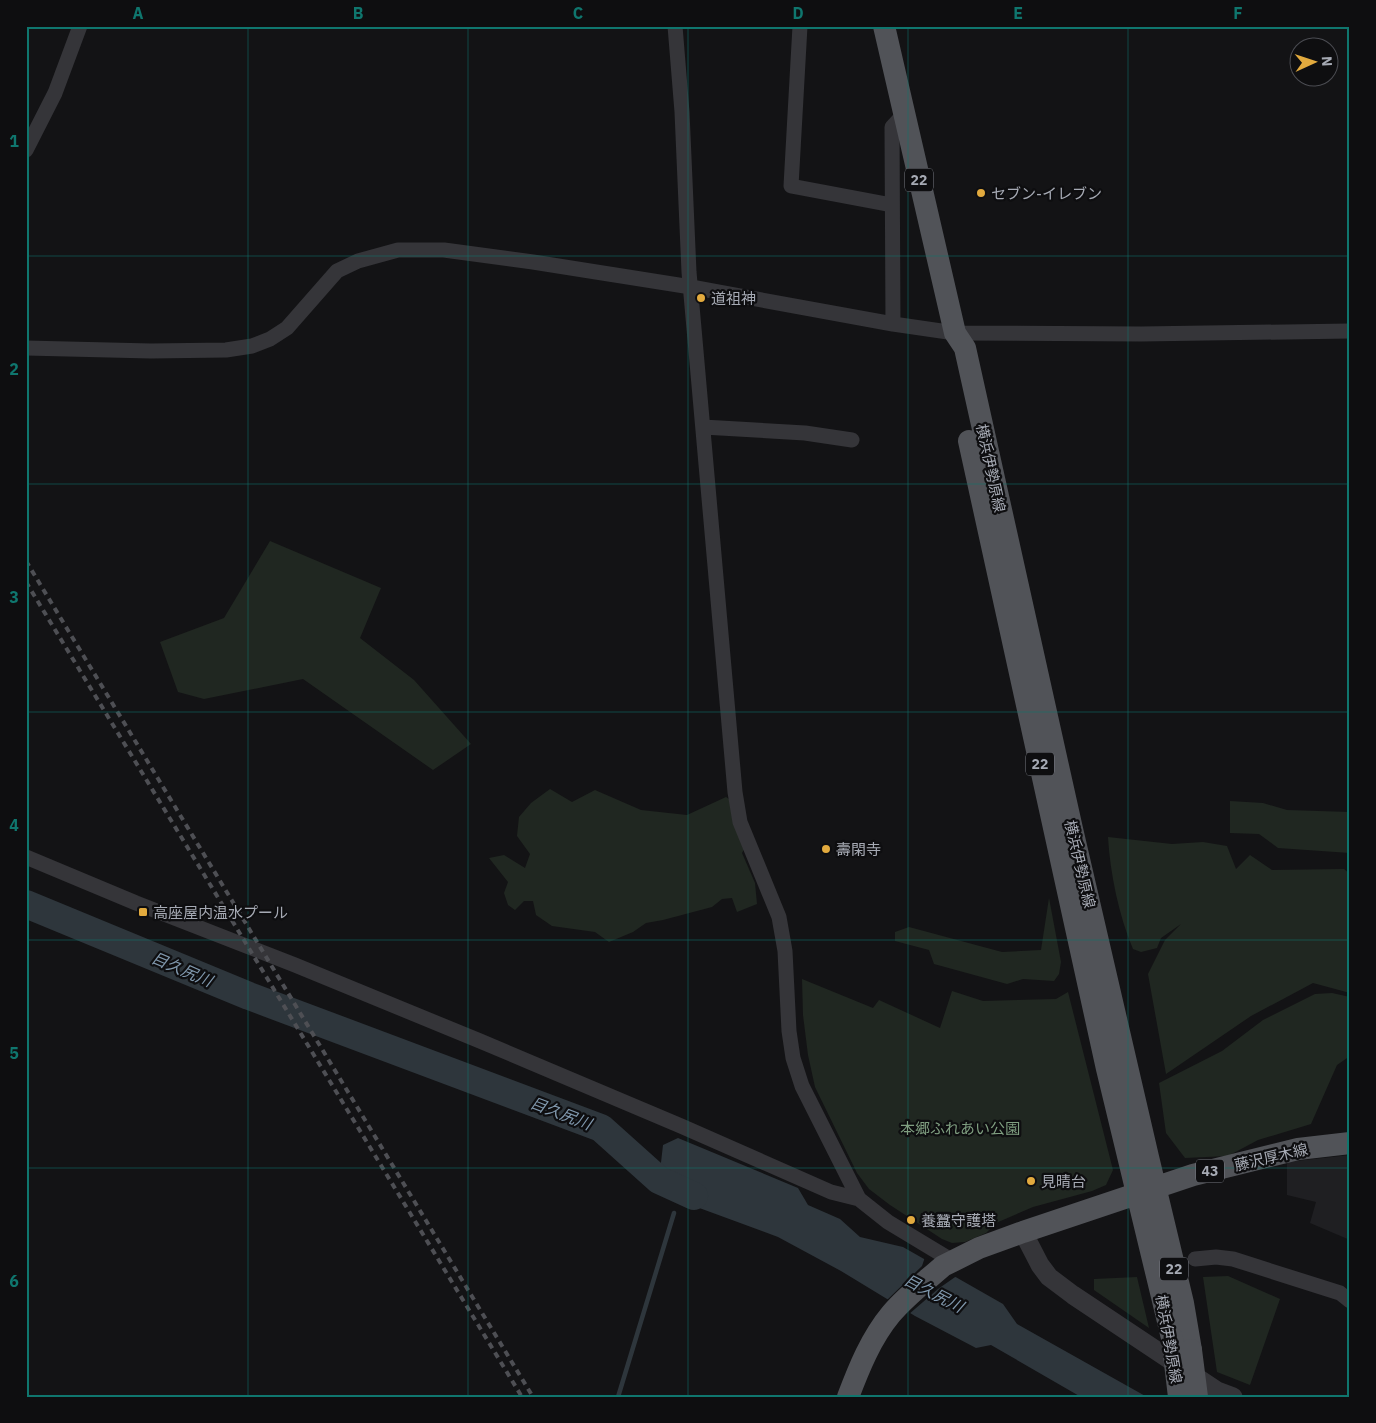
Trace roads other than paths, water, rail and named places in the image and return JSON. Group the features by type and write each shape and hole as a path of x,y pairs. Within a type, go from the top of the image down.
{"main road":[{"name":"横浜伊勢原線","path":"884,26 955,333 965,348 1072,829 1147,1191 1172,1338 1179,1397"},
{"name":"藤沢厚木線","path":"1147,1191 1194,1175 1290,1151 1350,1142"},
{"name":"横浜伊勢原線","path":"1147,1191 1163,1222 1183,1303 1197,1397"},
{"path":"848,1397 860,1365 878,1332 895,1310 950,1261 1023,1232 1147,1191"}],"street":[{"path":"26,150 55,93 80,26"},
{"path":"675,26 682,112 691,287 735,792 740,822 779,917 785,951 789,1031 802,1086 859,1199"},
{"path":"800,26 791,186 892,205"},
{"path":"892,324 892,127 904,114"},
{"path":"26,348 151,351 226,350 252,346 270,339 287,328 337,271 358,261 398,250 444,250 533,262 691,287 892,324 955,333 1141,334 1350,331"},
{"path":"703,427 805,433 852,440"},
{"path":"26,857 444,1027 681,1126 831,1192 859,1199 888,1222 950,1261"},
{"path":"1023,1232 1040,1265 1049,1277 1217,1391 1233,1397"},
{"path":"1195,1260 1216,1257 1233,1258 1340,1293 1350,1301"}],"water":[{"path":"678,1138 798,1188 808,1205 840,1219 860,1237 903,1247 1003,1304 1017,1324 1147,1397 1081,1397 991,1345 976,1348 915,1316 841,1271 778,1237 664,1195 659,1180 663,1145"}],"waterway":[{"name":"目久尻川","path":"26,904 249,996 601,1128 659,1180 694,1196"},
{"path":"618,1397 674,1213"}],"railway":[{"path":"26,561 533,1397"},
{"path":"26,582 522,1397"}],"place":[{"name":"セブン-イレブン","path":"981,193"},
{"name":"道祖神","path":"701,298"},
{"name":"壽閑寺","path":"826,849"},
{"name":"高座屋内温水プール","path":"143,912"},
{"name":"見晴台","path":"1031,1181"},
{"name":"養蠶守護塔","path":"911,1220"}],"park label":[{"name":"本郷ふれあい公園","path":"960,1128"}]}
